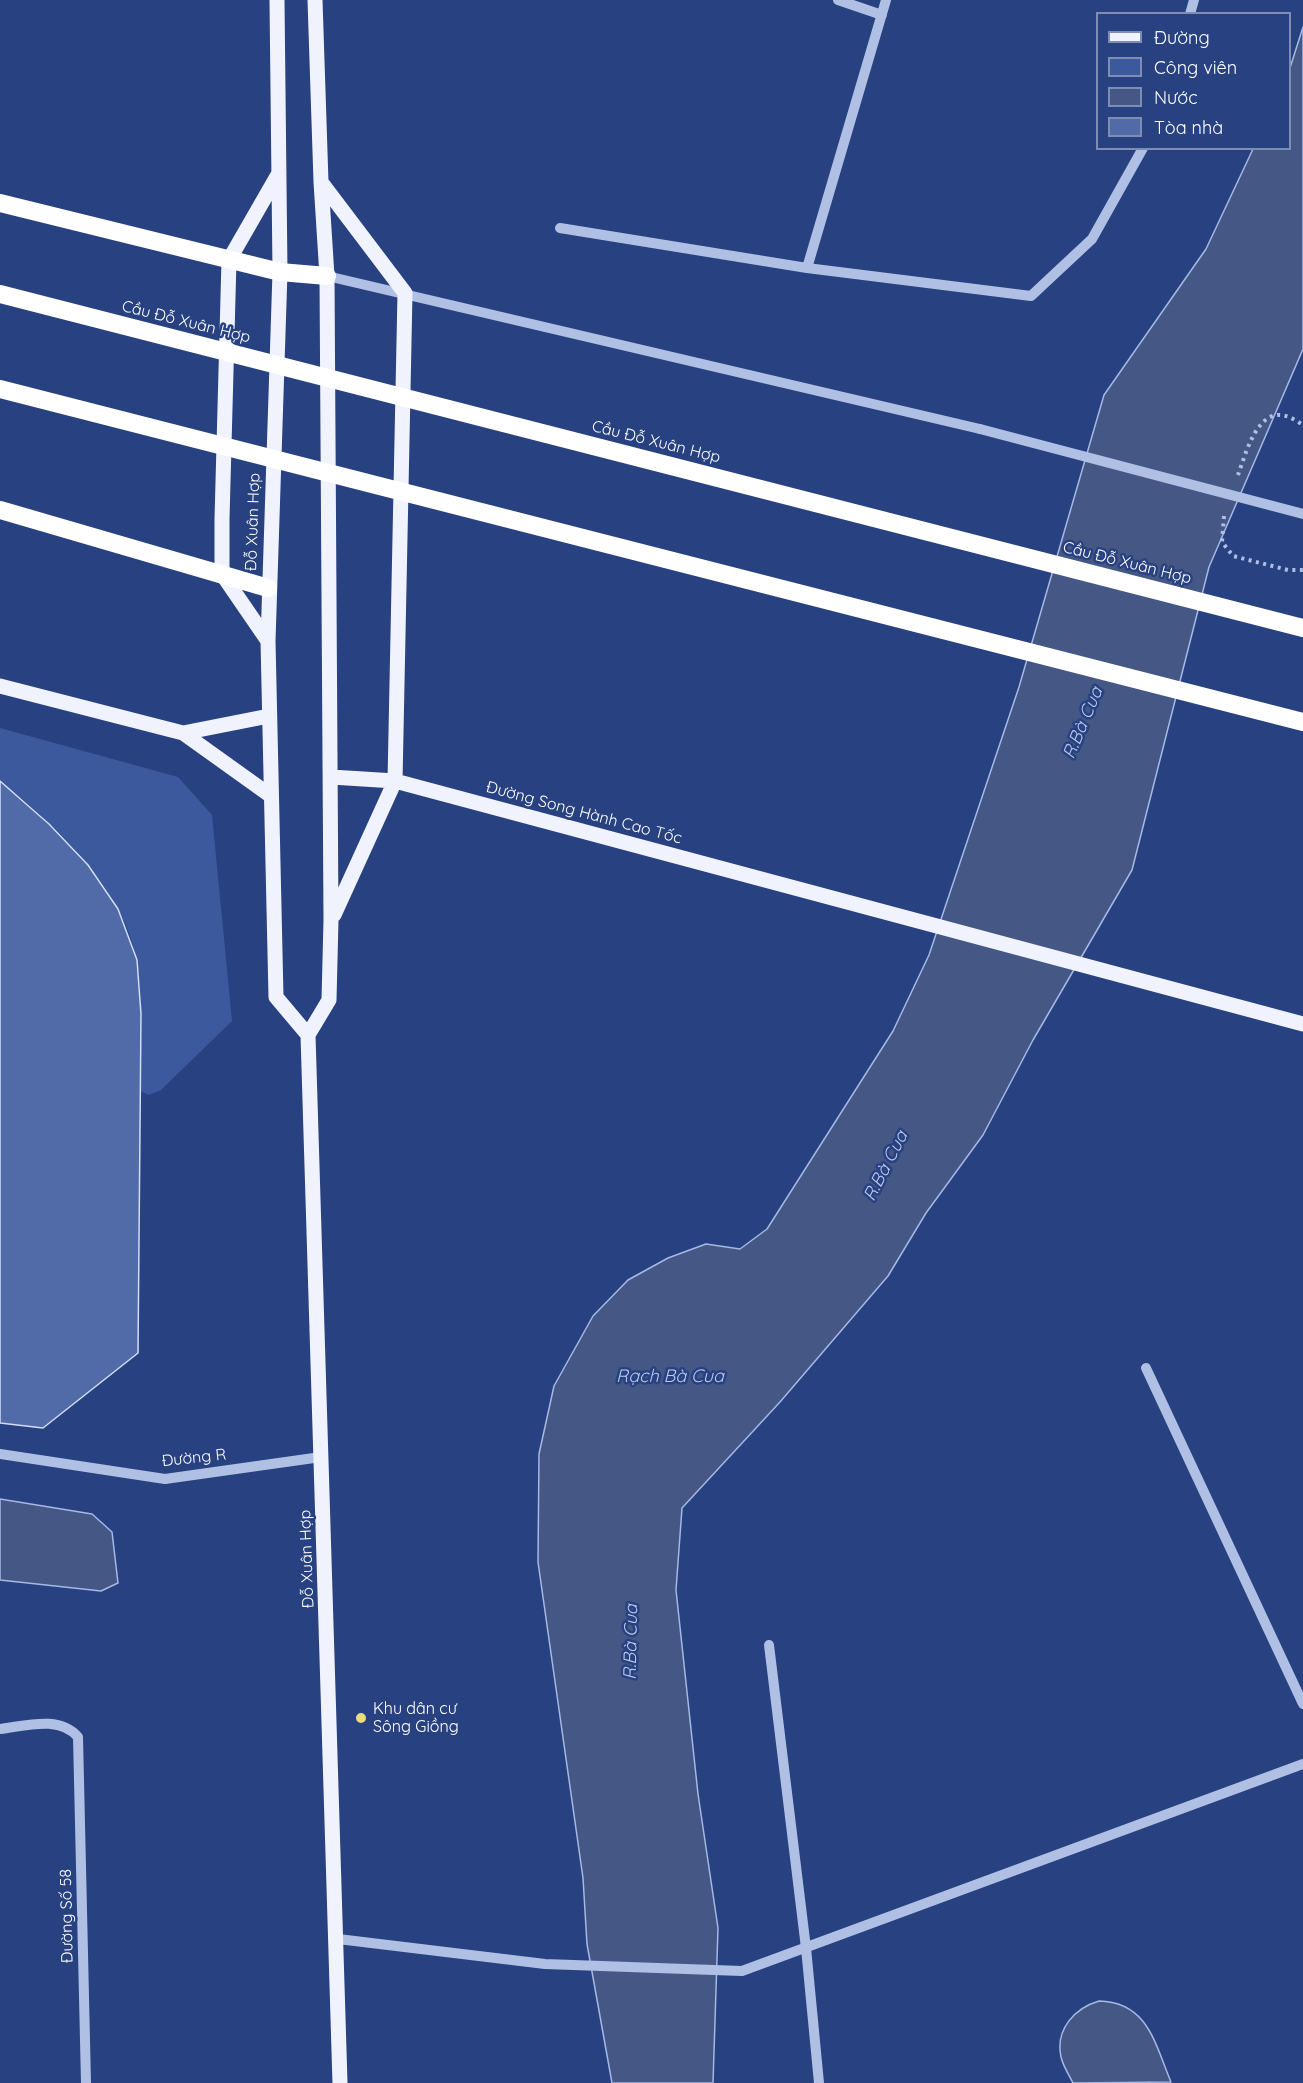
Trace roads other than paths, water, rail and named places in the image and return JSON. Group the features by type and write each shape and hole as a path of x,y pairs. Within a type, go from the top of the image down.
{"highway":[{"path":"0,203 280,272 327,276"},
{"name":"Cầu Đỗ Xuân Hợp","path":"0,294 1303,628"},
{"path":"0,389 1303,722"},
{"path":"0,510 268,588"}],"main road":[{"name":"Đỗ Xuân Hợp","path":"277,0 280,272 268,588 276,997 308,1035 338,1939 340,2083"},
{"path":"308,1035 328,1000 331,920 327,276 321,182 315,0"},
{"path":"268,641 222,574 229,260 279,173"},
{"path":"321,182 405,293 395,781 331,920"},
{"path":"0,686 183,733 271,796"},
{"path":"183,733 269,716"},
{"name":"Đường Song Hành Cao Tốc","path":"331,777 395,781 1303,1024"}],"street":[{"path":"838,0 882,15"},
{"path":"807,267 886,0"},
{"path":"561,228 807,267 1031,296 1092,239 1142,150"},
{"path":"327,276 980,429 1303,514"},
{"path":"1146,1368 1303,1704"},
{"name":"Đường R","path":"0,1454 165,1479 321,1457"},
{"path":"769,1645 806,1948 819,2083"},
{"name":"Đường Số 58","path":"0,1729 60,1724 71,1729 78,1737 86,2083"},
{"path":"338,1939 545,1964 742,1971 1303,1764"}],"water":[{"name":"Rạch Bà Cua","path":"1303,27 1303,349 1209,567 1132,870 1033,1040 983,1135 926,1213 888,1276 780,1402 682,1508 676,1590 698,1794 718,1928 713,2083 612,2083 587,1944 583,1878 538,1562 539,1454 554,1386 593,1316 628,1280 668,1258 706,1244 740,1249 767,1229 893,1031 929,955 1019,687 1104,395 1206,249 1253,150 1291,150 1291,65"},
{"path":"0,1499 92,1514 112,1532 118,1583 101,1591 0,1580"},
{"path":"1099,2001 1116,2003 1139,2017 1154,2040 1171,2082 1073,2083 1061,2057 1061,2037 1075,2014"}],"place":[{"name":"Khu dân cư Sông Giồng","path":"361,1718"}],"water label":[{"name":"R.Bà Cua","path":"1083,723"},
{"name":"R.Bà Cua","path":"886,1166"},
{"name":"R.Bà Cua","path":"631,1642"}]}
